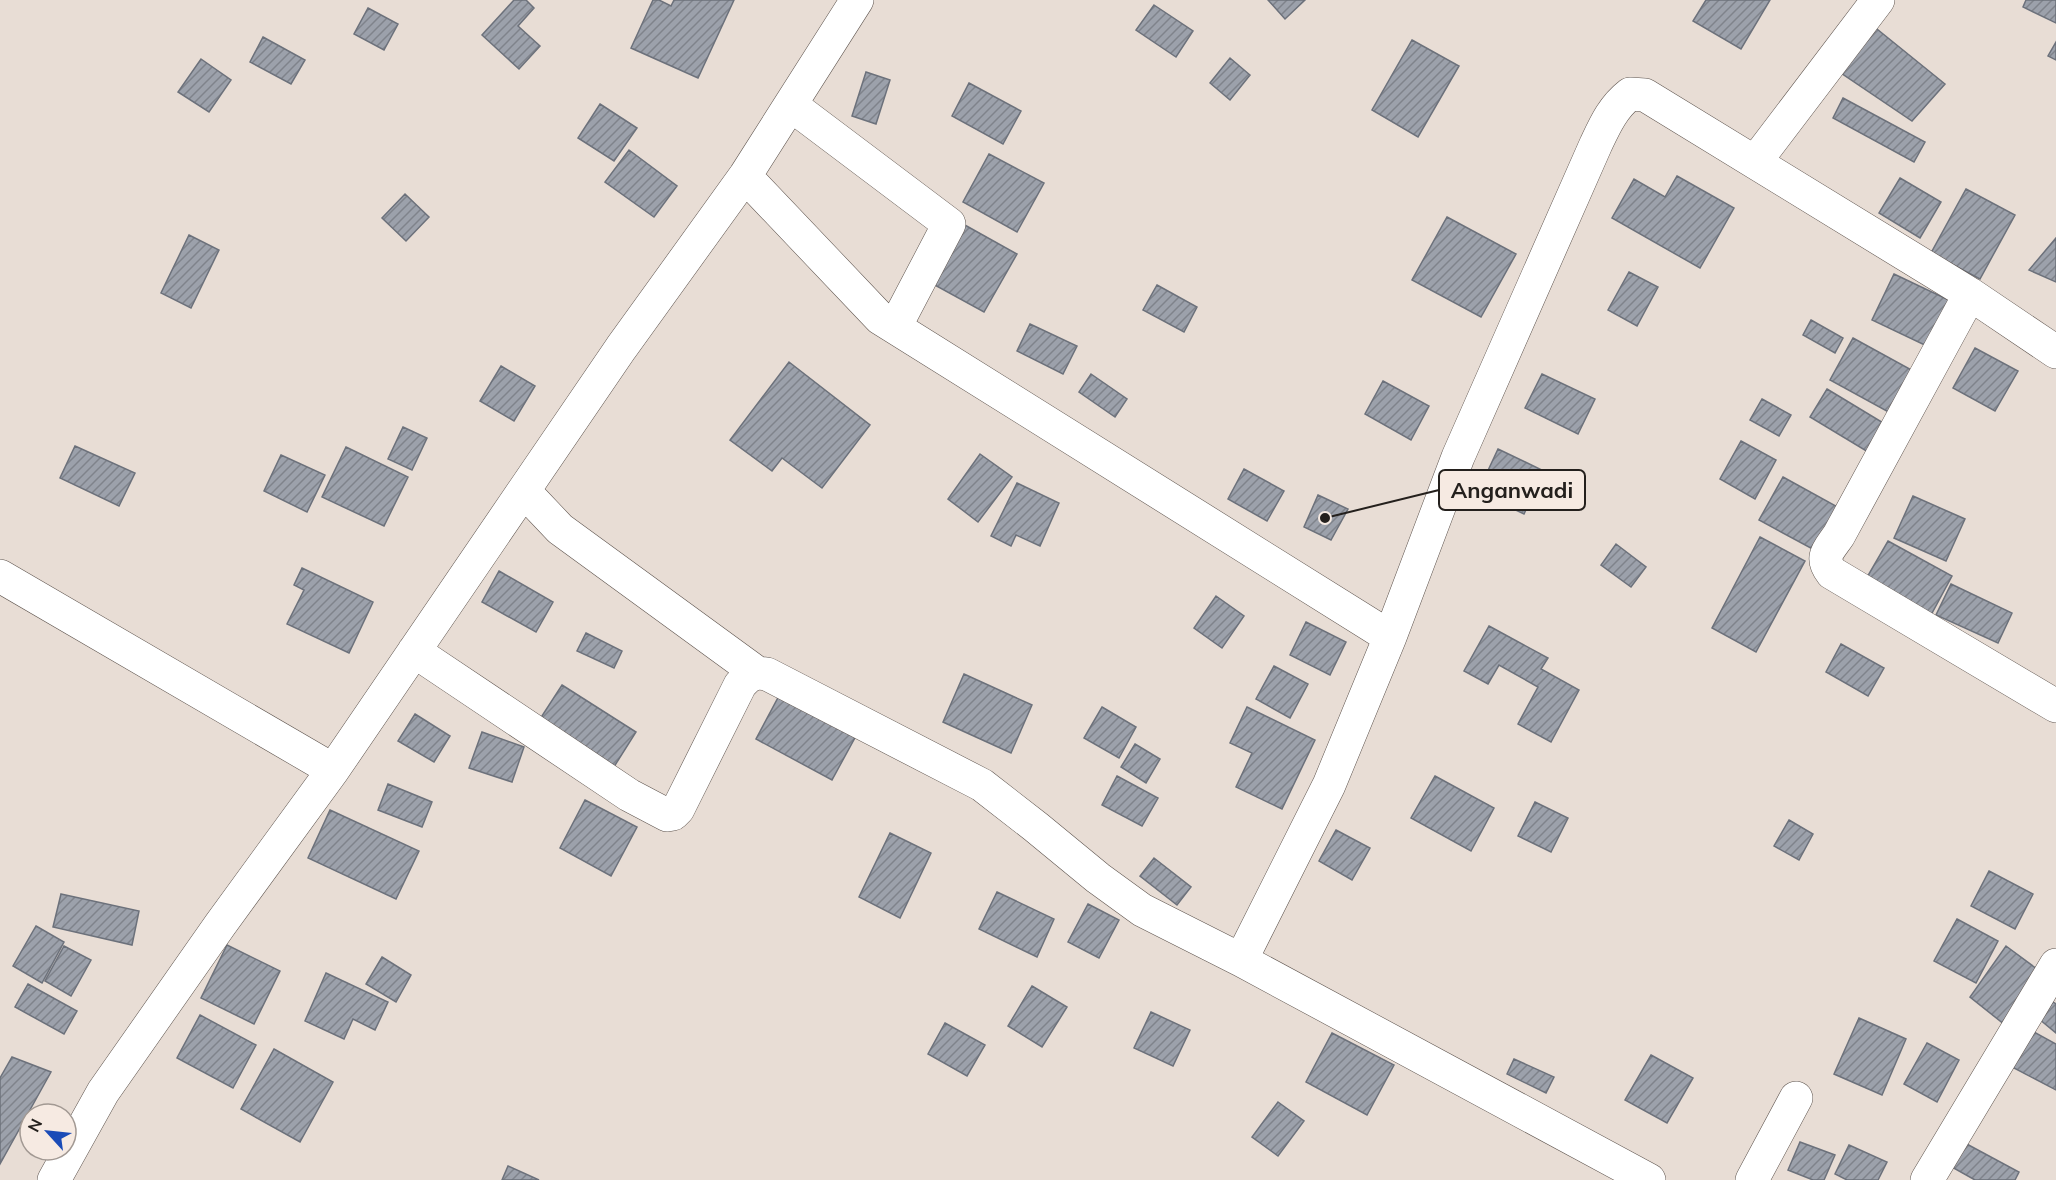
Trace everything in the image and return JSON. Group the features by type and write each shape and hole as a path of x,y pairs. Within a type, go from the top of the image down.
{"street":[{"path":"54,1180 103,1092 220,925 333,770 621,348 745,176 857,0"},
{"path":"1755,162 1878,0"},
{"path":"1241,960 1329,785 1390,638 1458,457 1596,144 1609,118 1621,101 1630,94 1645,95 1919,261 2056,352"},
{"path":"790,105 949,224 895,327"},
{"path":"745,176 880,318 1390,638"},
{"path":"1970,294 1839,536 1826,555 1825,565 1832,573 2056,706"},
{"path":"524,491 560,529 756,672 767,674 982,785 1098,878 1142,910 1241,960 1649,1180"},
{"path":"0,576 333,770"},
{"path":"414,651 629,795 667,815 673,814 678,808 740,685 748,675 756,672"},
{"path":"1927,1180 2056,965"},
{"path":"1752,1180 1796,1098"}],"building":[{"path":"514,0 526,0 534,8 518,26 540,46 519,69 482,35"},
{"path":"653,0 659,0 671,6 674,0 734,0 698,78 631,48"},
{"path":"1268,0 1305,0 1285,19"},
{"path":"1706,0 1770,0 1741,49 1693,21"},
{"path":"2026,0 2056,0 2056,23 2023,7"},
{"path":"1154,5 1193,31 1176,57 1136,30"},
{"path":"368,8 398,24 384,50 354,34"},
{"path":"1872,25 1945,84 1912,121 1838,71"},
{"path":"263,37 305,60 291,84 250,62"},
{"path":"1412,40 1459,66 1418,137 1372,110"},
{"path":"2056,42 2056,60 2048,56"},
{"path":"1230,58 1250,75 1230,100 1210,83"},
{"path":"201,59 231,80 209,112 178,92"},
{"path":"866,72 890,80 876,124 852,116"},
{"path":"969,83 1021,111 1003,144 952,116"},
{"path":"1843,98 1925,142 1914,162 1833,118"},
{"path":"600,104 637,128 614,161 578,138"},
{"path":"629,150 677,186 654,217 605,182"},
{"path":"989,154 1044,183 1017,232 963,202"},
{"path":"1677,176 1734,208 1700,268 1612,218 1634,179 1665,197"},
{"path":"1900,178 1941,202 1920,238 1879,213"},
{"path":"1966,189 2015,215 1980,279 1931,253"},
{"path":"405,194 429,217 406,241 382,218"},
{"path":"1447,217 1516,254 1481,317 1412,280"},
{"path":"963,224 1017,254 984,312 931,283"},
{"path":"189,235 219,250 191,308 161,293"},
{"path":"2056,238 2056,282 2029,270"},
{"path":"1629,272 1658,287 1637,326 1608,310"},
{"path":"1894,274 1953,302 1931,348 1872,320"},
{"path":"1157,285 1197,307 1184,332 1143,310"},
{"path":"1811,320 1843,338 1835,353 1803,335"},
{"path":"1030,324 1077,346 1063,374 1017,351"},
{"path":"1853,338 1917,373 1894,415 1830,380"},
{"path":"1975,348 2018,371 1995,411 1953,388"},
{"path":"789,362 870,425 822,488 782,458 772,471 730,440"},
{"path":"501,366 535,386 514,421 480,401"},
{"path":"1091,374 1127,399 1115,417 1079,392"},
{"path":"1542,374 1595,399 1578,434 1525,408"},
{"path":"1383,381 1429,406 1411,440 1365,414"},
{"path":"1827,389 1890,427 1873,455 1810,417"},
{"path":"1762,399 1791,415 1779,436 1750,420"},
{"path":"403,427 427,438 412,470 388,459"},
{"path":"1741,441 1776,460 1755,499 1720,479"},
{"path":"75,446 135,473 119,506 60,478"},
{"path":"346,447 408,477 384,526 322,497"},
{"path":"1498,449 1544,471 1524,514 1478,492"},
{"path":"980,454 1012,477 978,522 948,499"},
{"path":"281,455 325,475 307,512 264,491"},
{"path":"1244,469 1284,491 1267,521 1228,499"},
{"path":"1783,477 1843,510 1820,553 1759,520"},
{"path":"1017,483 1059,503 1040,546 1016,535 1011,546 991,536"},
{"path":"1318,495 1348,509 1331,540 1304,527"},
{"path":"1913,496 1965,519 1946,561 1894,538"},
{"path":"1760,537 1805,561 1756,652 1712,628"},
{"path":"1888,541 1952,576 1931,615 1866,579"},
{"path":"1616,544 1646,567 1631,587 1601,565"},
{"path":"302,568 373,602 349,653 287,624 304,590 294,585"},
{"path":"499,571 553,602 536,632 482,602"},
{"path":"1951,584 2012,613 1998,643 1936,615"},
{"path":"1216,596 1244,616 1222,648 1194,628"},
{"path":"1306,622 1346,642 1330,675 1290,655"},
{"path":"1489,626 1548,658 1541,669 1579,690 1551,742 1518,724 1538,687 1499,665 1488,684 1464,671"},
{"path":"586,633 622,651 614,668 577,651"},
{"path":"1841,644 1884,668 1868,696 1826,672"},
{"path":"1274,666 1308,684 1290,718 1256,699"},
{"path":"964,674 1032,705 1011,753 943,722"},
{"path":"562,685 636,732 612,770 538,722"},
{"path":"781,692 857,734 832,780 756,739"},
{"path":"1102,707 1136,727 1119,758 1084,738"},
{"path":"1247,707 1315,740 1282,809 1236,787 1252,753 1230,743"},
{"path":"415,714 450,736 434,762 398,741"},
{"path":"482,732 524,747 512,782 469,768"},
{"path":"1135,744 1160,759 1146,783 1121,767"},
{"path":"1117,776 1158,798 1142,826 1102,805"},
{"path":"1435,776 1494,808 1471,851 1411,818"},
{"path":"388,784 432,802 422,827 378,810"},
{"path":"585,800 637,827 611,876 560,848"},
{"path":"1535,802 1568,818 1551,852 1518,836"},
{"path":"330,810 419,851 396,899 308,858"},
{"path":"1789,820 1813,834 1799,860 1774,846"},
{"path":"1336,830 1370,848 1352,880 1319,861"},
{"path":"890,833 931,853 900,918 859,897"},
{"path":"1154,858 1191,887 1177,905 1140,876"},
{"path":"1989,871 2033,894 2015,929 1971,906"},
{"path":"997,892 1054,919 1037,957 979,929"},
{"path":"61,894 139,911 132,945 53,927"},
{"path":"1088,904 1119,920 1099,958 1068,942"},
{"path":"1957,919 1998,941 1976,983 1934,961"},
{"path":"36,926 64,942 42,983 13,966"},
{"path":"227,945 280,971 254,1024 201,998"},
{"path":"64,946 91,960 71,996 45,981"},
{"path":"2006,946 2041,972 2005,1025 1970,997"},
{"path":"382,957 411,975 396,1002 366,984"},
{"path":"326,973 388,1002 375,1030 353,1019 344,1039 305,1021"},
{"path":"28,984 77,1011 64,1034 15,1007"},
{"path":"1032,986 1067,1007 1042,1047 1008,1026"},
{"path":"2053,1002 2056,1004 2056,1033 2039,1019"},
{"path":"1151,1012 1190,1030 1173,1066 1134,1048"},
{"path":"200,1015 256,1045 233,1088 177,1058"},
{"path":"1859,1018 1906,1039 1882,1095 1834,1074"},
{"path":"945,1023 985,1045 967,1076 928,1054"},
{"path":"2032,1031 2056,1044 2056,1090 2012,1067"},
{"path":"1332,1033 1394,1065 1367,1115 1306,1082"},
{"path":"1927,1043 1959,1060 1937,1102 1904,1084"},
{"path":"274,1049 333,1082 300,1142 241,1109"},
{"path":"1651,1055 1693,1078 1667,1123 1625,1100"},
{"path":"12,1057 51,1072 34,1102 18,1102 18,1132 0,1164 0,1078"},
{"path":"1514,1059 1554,1077 1546,1093 1507,1074"},
{"path":"1278,1102 1304,1121 1278,1156 1252,1137"},
{"path":"1800,1142 1835,1155 1824,1180 1813,1180 1788,1170"},
{"path":"1963,1142 2019,1172 2015,1180 1975,1180 1950,1166"},
{"path":"1849,1145 1887,1162 1878,1180 1847,1180 1835,1174"},
{"path":"508,1166 539,1180 502,1180"}],"place":[{"name":"Anganwadi","path":"1325,518"}]}
